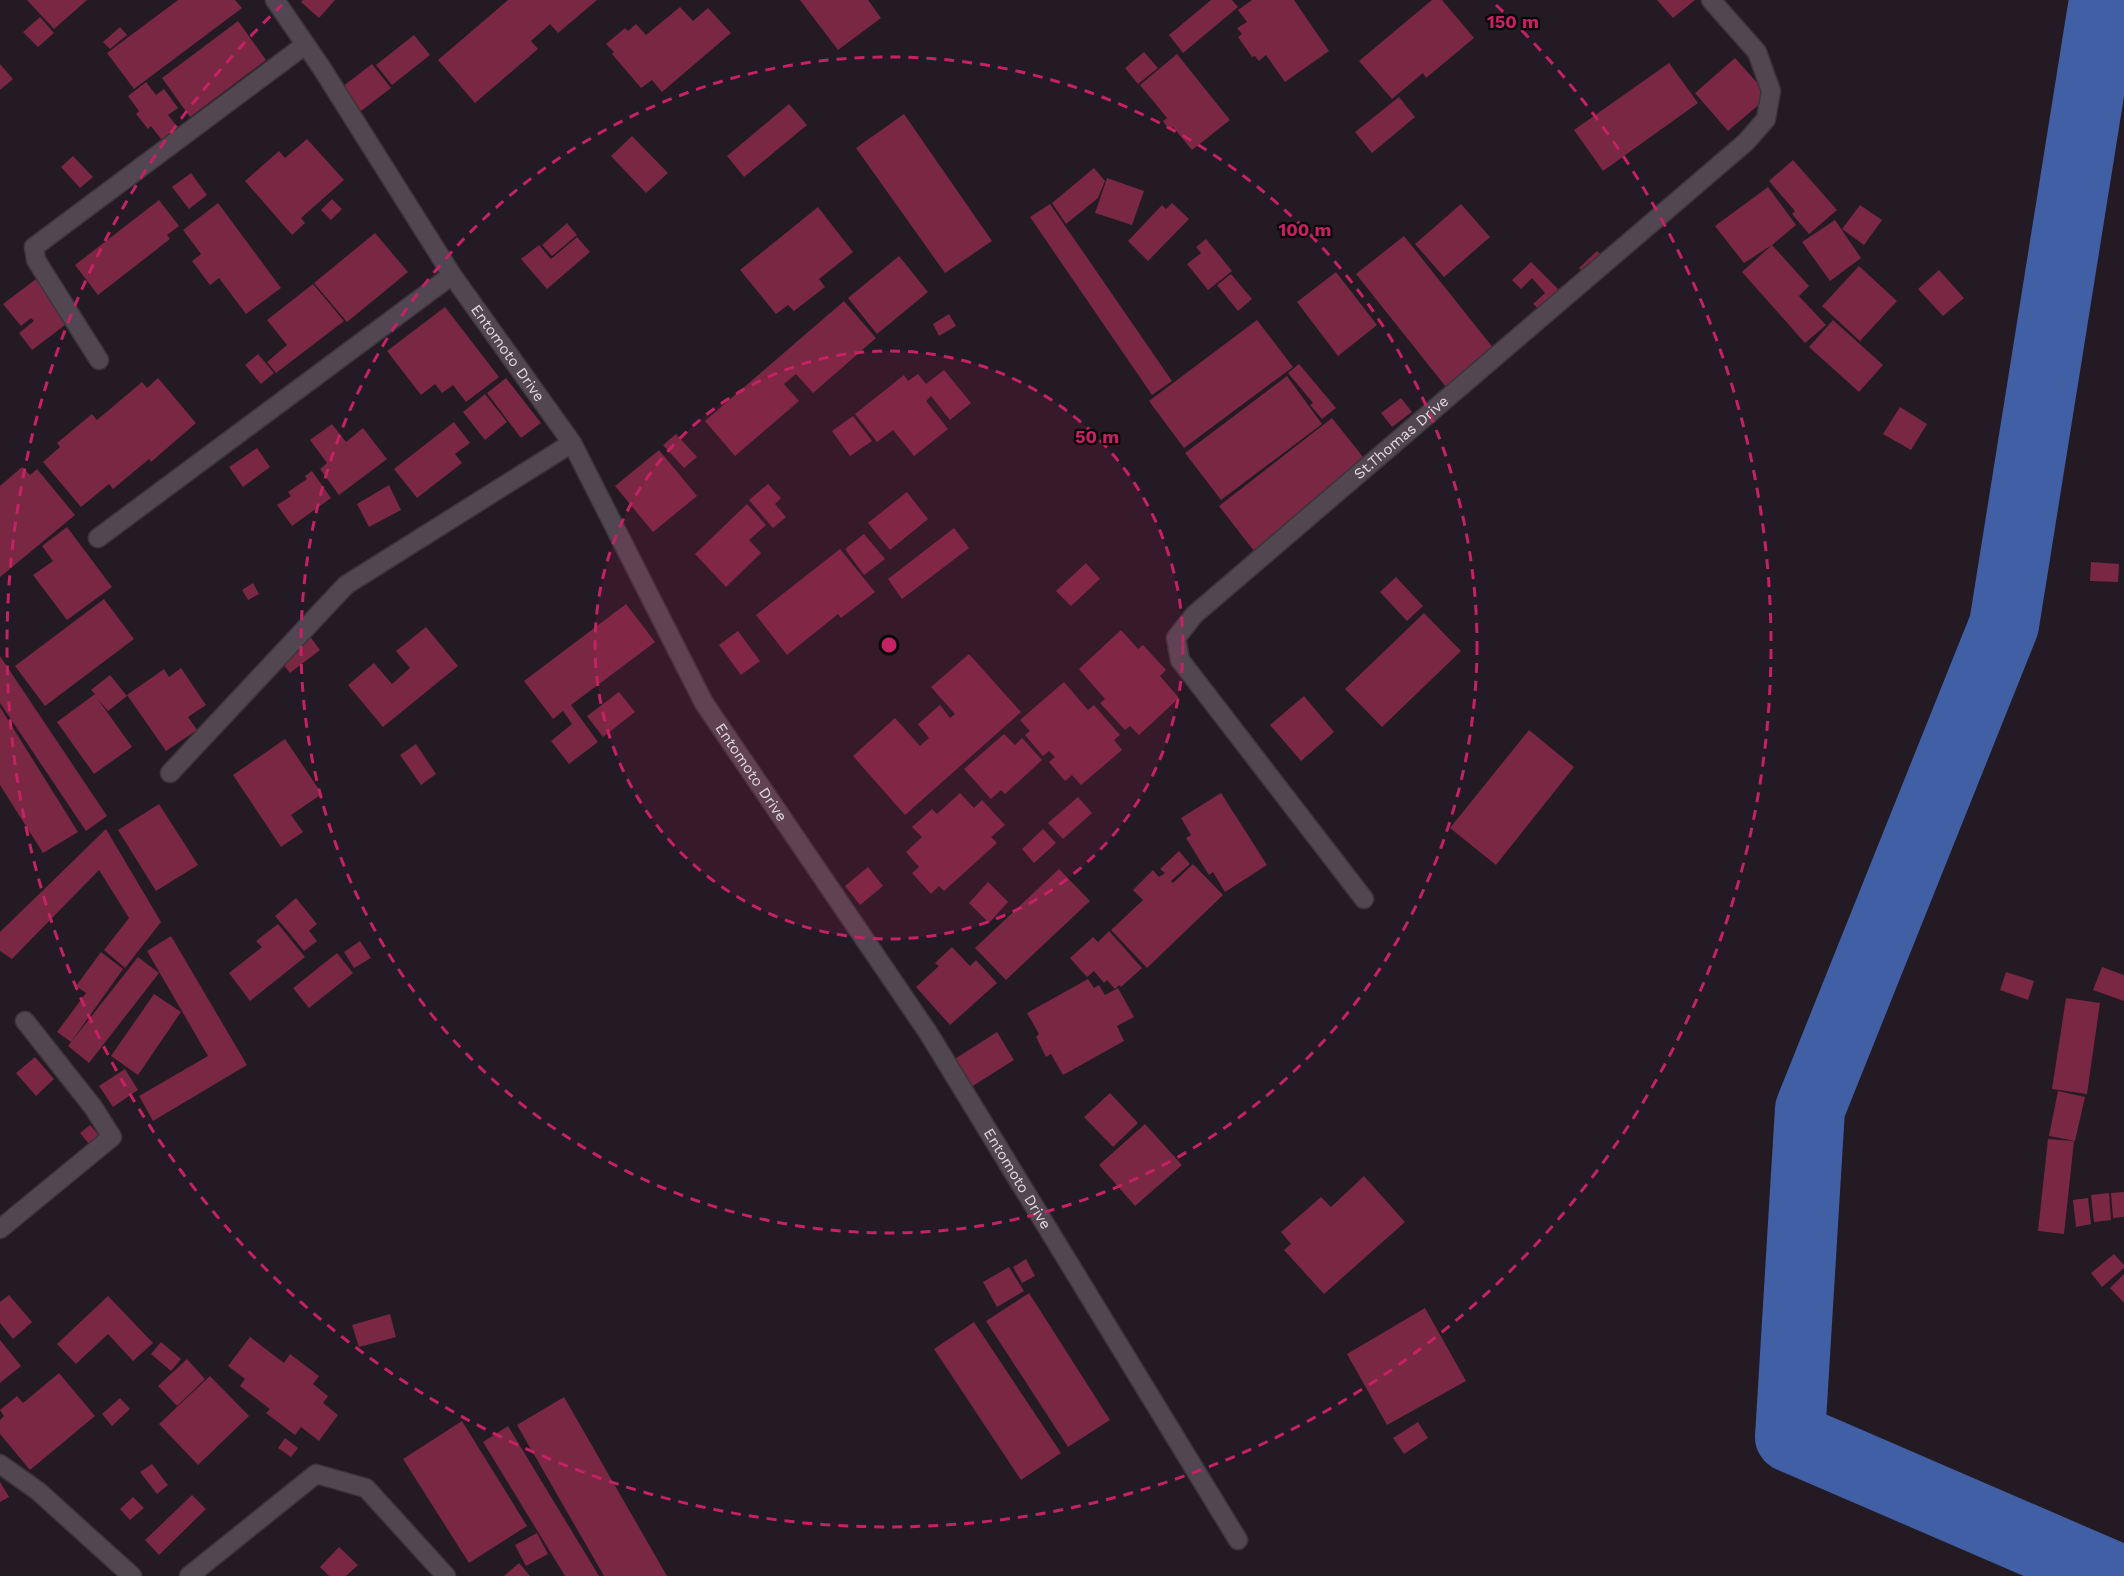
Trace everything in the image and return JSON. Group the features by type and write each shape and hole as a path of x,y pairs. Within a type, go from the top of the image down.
{"street":[{"name":"Entomoto Drive","path":"275,0 321,67 452,275 572,443 704,703 929,1034 1238,1540"},
{"name":"St.Thomas Drive","path":"1364,899 1180,660 1176,638 1194,615 1746,142 1766,119 1771,91 1757,52 1711,0"},
{"path":"99,360 36,260 34,247 305,45"},
{"path":"98,538 452,275"},
{"path":"170,773 346,585 572,443"},
{"path":"0,1229 112,1137 93,1107 25,1021"},
{"path":"0,1464 38,1491 132,1576"},
{"path":"189,1576 316,1474 366,1488 446,1576"}],"building":[{"path":"27,0 87,0 54,29"},
{"path":"178,0 235,0 242,8 134,89 107,53"},
{"path":"303,0 335,0 319,18 301,2"},
{"path":"508,0 597,0 558,33 550,24 531,41 538,49 475,103 438,60"},
{"path":"800,0 868,0 881,18 838,50"},
{"path":"1211,0 1232,0 1238,7 1183,53 1169,35"},
{"path":"1252,0 1294,0 1329,51 1285,82 1266,55 1259,61 1255,56 1252,57 1238,37 1242,34 1237,28 1247,22 1238,10"},
{"path":"1432,0 1442,0 1474,38 1426,78 1423,73 1392,99 1359,61"},
{"path":"1657,0 1695,0 1673,18"},
{"path":"680,7 693,21 708,8 731,33 662,92 652,80 641,88 606,44 625,28 628,31 636,24 646,35"},
{"path":"40,17 54,33 38,47 23,32"},
{"path":"238,21 266,60 190,117 162,78"},
{"path":"120,27 127,35 110,49 103,42"},
{"path":"414,35 430,55 392,85 376,65"},
{"path":"1144,52 1158,68 1138,84 1125,68"},
{"path":"1177,54 1230,120 1192,150 1173,127 1169,130 1163,121 1167,118 1140,85"},
{"path":"1735,58 1769,96 1728,131 1695,93"},
{"path":"1669,63 1698,103 1603,171 1574,130"},
{"path":"0,64 13,79 0,90"},
{"path":"372,64 391,88 361,111 342,87"},
{"path":"146,82 156,95 164,89 178,108 168,115 180,130 164,143 151,126 148,129 136,114 139,111 128,96"},
{"path":"1399,97 1415,117 1372,153 1355,132"},
{"path":"789,104 807,125 744,177 727,156"},
{"path":"904,114 992,241 945,273 856,148"},
{"path":"632,136 668,173 646,193 611,156"},
{"path":"307,139 344,180 301,218 305,223 292,235 245,181 279,151 285,158"},
{"path":"73,156 93,177 80,188 61,167"},
{"path":"1793,160 1837,210 1809,234 1792,214 1795,211 1769,181"},
{"path":"1094,168 1105,181 1098,198 1066,224 1052,203"},
{"path":"191,173 207,195 189,209 172,187"},
{"path":"1107,178 1144,191 1132,225 1095,213"},
{"path":"1768,187 1796,225 1772,245 1744,263 1715,226"},
{"path":"332,199 342,209 331,220 321,210"},
{"path":"159,200 179,226 167,235 170,239 98,295 75,265"},
{"path":"218,203 281,288 246,314 219,278 210,285 192,261 201,254 183,230"},
{"path":"1172,203 1189,219 1148,261 1128,241 1162,205 1166,209"},
{"path":"1050,204 1172,381 1152,395 1030,217"},
{"path":"1461,204 1490,237 1444,277 1415,244"},
{"path":"1860,205 1882,220 1864,245 1842,229"},
{"path":"818,207 853,252 819,279 825,287 794,311 788,305 776,314 740,270"},
{"path":"1835,220 1861,258 1830,281 1802,242"},
{"path":"567,223 577,235 552,256 542,245"},
{"path":"375,233 408,272 347,322 314,283"},
{"path":"1404,236 1498,354 1450,392 1356,274"},
{"path":"577,237 590,252 547,289 521,259 539,245 551,259"},
{"path":"1206,239 1232,271 1208,290 1187,264 1201,253 1196,247"},
{"path":"1772,245 1809,286 1799,296 1826,325 1805,343 1742,272"},
{"path":"1597,251 1605,258 1587,276 1579,268"},
{"path":"899,256 928,292 877,334 848,298"},
{"path":"1531,262 1561,292 1541,311 1533,304 1545,293 1532,278 1521,289 1512,280"},
{"path":"1859,266 1897,301 1860,341 1822,306"},
{"path":"1939,270 1964,298 1943,316 1918,289"},
{"path":"1336,272 1377,325 1338,356 1297,302"},
{"path":"1231,274 1252,299 1238,311 1217,285"},
{"path":"36,279 69,322 32,350 19,333 34,321 31,318 21,326 3,304"},
{"path":"313,284 344,321 276,373 267,362 287,345 267,320"},
{"path":"844,301 876,338 813,393 796,374 784,384 799,401 735,456 705,421"},
{"path":"445,307 499,377 466,402 453,385 442,393 435,384 421,395 387,351"},
{"path":"949,314 956,326 939,336 933,324"},
{"path":"1257,320 1293,367 1184,448 1149,401"},
{"path":"1833,320 1883,365 1859,392 1809,347"},
{"path":"258,354 274,373 261,384 245,365"},
{"path":"1299,364 1336,408 1322,419 1310,405 1313,403 1288,373"},
{"path":"944,370 971,403 950,420 931,396 926,401 948,429 914,456 893,430 877,442 855,414 904,375 908,381 918,374 926,384"},
{"path":"1287,376 1322,424 1221,500 1185,453"},
{"path":"158,378 196,423 151,462 149,459 113,489 109,484 81,507 43,462 60,447 57,443 92,414 97,420 142,382 147,388"},
{"path":"506,378 541,423 521,438 487,393"},
{"path":"485,394 507,422 485,440 463,412"},
{"path":"1401,398 1412,412 1392,427 1381,413"},
{"path":"1900,407 1927,424 1911,450 1883,434"},
{"path":"853,416 872,441 850,456 832,431"},
{"path":"1332,418 1367,462 1254,551 1219,506"},
{"path":"454,422 470,443 455,454 462,463 417,498 394,469"},
{"path":"332,424 346,442 363,428 387,459 339,495 320,469 327,463 310,440"},
{"path":"676,434 697,457 684,468 663,445"},
{"path":"257,448 270,467 243,487 229,467"},
{"path":"659,450 697,496 653,532 615,486"},
{"path":"22,467 30,475 37,469 75,515 0,577 0,486"},
{"path":"312,471 331,498 292,526 277,505 291,496 288,492 307,479 305,476"},
{"path":"768,484 781,498 775,504 786,517 773,528 749,500"},
{"path":"389,485 401,510 369,527 357,504"},
{"path":"907,492 928,519 890,550 868,523"},
{"path":"747,504 766,525 749,540 761,553 726,587 695,554"},
{"path":"67,527 112,587 67,620 33,575 53,561 42,546"},
{"path":"954,528 969,548 902,599 888,579"},
{"path":"864,534 885,559 864,575 845,549"},
{"path":"840,549 875,592 841,618 838,614 787,655 756,615"},
{"path":"2091,562 2119,564 2118,582 2090,581"},
{"path":"1086,563 1100,579 1071,606 1056,591"},
{"path":"1396,577 1423,606 1407,621 1380,592"},
{"path":"253,583 259,594 248,600 242,590"},
{"path":"104,599 134,639 45,706 15,666"},
{"path":"626,604 655,642 571,705 598,742 569,764 551,741 572,724 563,711 553,719 524,681"},
{"path":"1424,613 1461,651 1382,727 1345,689"},
{"path":"426,627 458,666 383,727 348,685 374,663 392,684 410,668 396,651"},
{"path":"1121,630 1138,649 1143,645 1166,670 1160,676 1179,698 1139,735 1130,726 1125,730 1100,703 1105,699 1079,669"},
{"path":"738,631 760,661 741,675 719,645"},
{"path":"309,635 320,650 290,673 278,658"},
{"path":"969,654 1021,712 905,815 853,756 895,718 920,746 929,738 918,724 940,705 950,718 955,714 931,687"},
{"path":"0,656 107,816 86,831 0,703"},
{"path":"181,668 206,705 188,717 197,730 166,751 127,695 164,669 169,677"},
{"path":"110,675 127,696 108,711 97,698 132,747 94,774 57,722 95,694 91,690"},
{"path":"1064,682 1088,710 1094,705 1120,735 1114,740 1122,750 1081,785 1072,775 1065,781 1049,762 1055,757 1049,751 1043,756 1025,735 1030,731 1020,720"},
{"path":"619,692 635,712 603,737 587,716"},
{"path":"1304,696 1334,732 1301,761 1270,725"},
{"path":"0,707 78,832 43,853 0,785"},
{"path":"1529,730 1574,767 1496,865 1450,828"},
{"path":"1004,734 1015,745 1022,738 1042,760 1005,794 1001,790 991,799 964,769"},
{"path":"285,739 322,794 291,815 303,832 281,847 233,775"},
{"path":"416,744 436,774 421,785 400,755"},
{"path":"960,793 974,808 982,800 1005,825 991,837 997,843 944,891 939,886 931,894 912,873 919,867 906,852 922,837 912,827 932,809 937,814"},
{"path":"1221,793 1267,865 1225,892 1213,872 1209,875 1186,838 1191,835 1181,818"},
{"path":"1078,797 1092,813 1063,839 1048,823"},
{"path":"159,804 198,865 156,891 118,830"},
{"path":"106,829 161,922 125,968 104,950 129,918 99,870 12,959 0,951 0,932"},
{"path":"1043,829 1056,843 1034,863 1022,849"},
{"path":"1179,851 1190,864 1171,881 1173,883 1193,864 1223,895 1147,968 1111,930 1143,900 1133,890 1153,870 1159,877 1165,873 1160,869"},
{"path":"868,867 883,886 860,905 845,886"},
{"path":"1059,869 1090,901 1006,980 975,948"},
{"path":"988,882 1008,902 989,923 969,903"},
{"path":"296,898 317,924 309,931 317,941 304,951 275,916"},
{"path":"278,924 305,957 250,1001 229,973 262,947 256,941"},
{"path":"1109,931 1142,968 1121,987 1119,985 1115,989 1107,980 1104,983 1094,971 1087,977 1070,958 1093,937 1098,942"},
{"path":"171,936 247,1065 153,1121 139,1096 208,1056 147,951"},
{"path":"360,941 371,958 354,968 344,952"},
{"path":"952,947 970,966 976,960 997,983 950,1025 916,987 939,966 935,963"},
{"path":"101,952 123,969 71,1042 57,1032 86,993 76,986"},
{"path":"337,953 353,973 309,1008 293,988"},
{"path":"138,957 159,973 89,1063 68,1046"},
{"path":"2102,967 2124,975 2124,1001 2093,990"},
{"path":"2006,972 2034,981 2028,1000 2000,990"},
{"path":"1088,979 1094,988 1099,985 1105,995 1118,988 1134,1017 1117,1026 1124,1041 1063,1075 1051,1054 1046,1057 1036,1037 1039,1034 1027,1013"},
{"path":"154,994 181,1012 138,1075 111,1056"},
{"path":"2066,998 2100,1003 2087,1094 2052,1089"},
{"path":"997,1032 1014,1060 968,1089 950,1062"},
{"path":"35,1057 54,1079 36,1096 16,1073"},
{"path":"125,1069 138,1090 113,1107 99,1086"},
{"path":"2058,1091 2085,1097 2075,1141 2049,1136"},
{"path":"1110,1093 1138,1123 1113,1147 1084,1117"},
{"path":"1145,1124 1182,1165 1135,1206 1099,1165"},
{"path":"90,1125 104,1141 94,1150 80,1133"},
{"path":"2048,1139 2074,1141 2064,1234 2038,1231"},
{"path":"1364,1176 1405,1222 1324,1294 1284,1250 1291,1244 1281,1232 1321,1197 1331,1207"},
{"path":"2124,1192 2124,1217 2113,1218 2111,1193"},
{"path":"2109,1193 2111,1220 2094,1222 2091,1195"},
{"path":"2088,1198 2091,1224 2076,1227 2073,1200"},
{"path":"2114,1254 2124,1268 2102,1287 2091,1273"},
{"path":"1026,1259 1035,1276 1022,1283 1013,1267"},
{"path":"1009,1267 1024,1291 997,1307 983,1282"},
{"path":"2124,1274 2124,1303 2110,1288"},
{"path":"1029,1293 1110,1420 1068,1447 986,1321"},
{"path":"9,1295 32,1322 13,1339 0,1323 0,1302"},
{"path":"108,1296 153,1343 133,1361 108,1334 76,1364 57,1344"},
{"path":"1425,1308 1466,1381 1387,1425 1347,1354"},
{"path":"390,1314 396,1337 359,1347 352,1325"},
{"path":"974,1322 1061,1453 1021,1480 934,1349"},
{"path":"250,1337 284,1363 290,1354 319,1376 313,1384 328,1396 323,1403 338,1415 319,1441 301,1427 295,1435 266,1413 270,1409 240,1386 245,1379 228,1366"},
{"path":"0,1340 21,1366 0,1383"},
{"path":"161,1342 181,1359 171,1371 151,1354"},
{"path":"187,1359 205,1379 177,1406 158,1386"},
{"path":"59,1373 95,1416 30,1470 0,1434 0,1420 4,1416 0,1410 17,1396 23,1403"},
{"path":"210,1376 249,1416 198,1465 159,1424"},
{"path":"564,1397 667,1576 604,1576 517,1425"},
{"path":"120,1398 130,1409 112,1426 102,1414"},
{"path":"462,1421 527,1526 469,1563 403,1459"},
{"path":"1418,1422 1428,1438 1404,1454 1393,1438"},
{"path":"508,1426 599,1576 565,1576 483,1442"},
{"path":"285,1438 298,1448 291,1457 278,1448"},
{"path":"152,1464 168,1485 157,1494 140,1472"},
{"path":"0,1482 9,1497 0,1502"},
{"path":"192,1495 206,1509 159,1555 145,1540"},
{"path":"133,1497 144,1508 130,1520 120,1509"},
{"path":"537,1533 548,1554 526,1566 515,1545"},
{"path":"339,1547 358,1565 346,1576 329,1576 320,1567"},
{"path":"519,1563 530,1576 504,1576"}],"waterway":[{"path":"2104,0 2004,625 1810,1109 1790,1437 2112,1576"}]}
